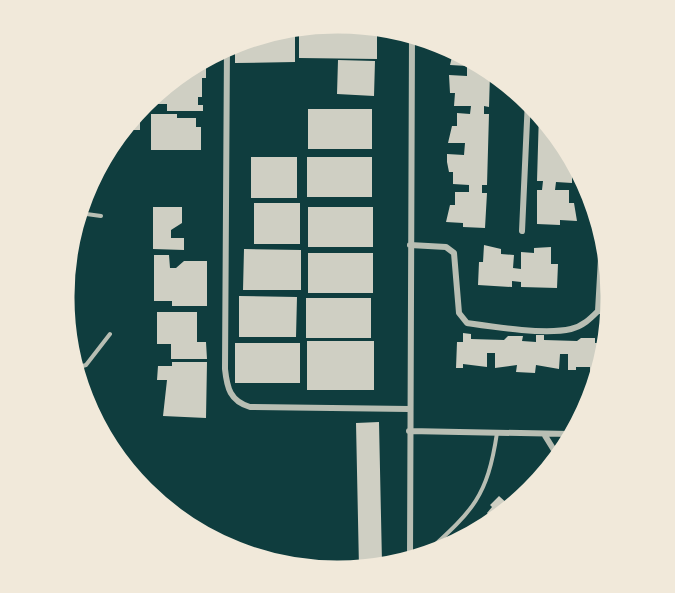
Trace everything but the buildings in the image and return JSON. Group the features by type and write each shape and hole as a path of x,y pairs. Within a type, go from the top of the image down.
{"street":[{"path":"410,551 412,43"},
{"path":"227,56 225,369 226,384 231,395 238,403 250,406 409,409"},
{"path":"522,231 527,112"},
{"path":"410,245 446,247 454,253 459,313 467,323 493,327 571,329 587,323 598,311 601,267"},
{"path":"410,431 564,434"},
{"path":"544,434 554,449"}],"lane":[{"path":"86,214 101,216"},
{"path":"82,366 110,334"},
{"path":"439,541 461,521 479,499 492,470 497,433"}]}
